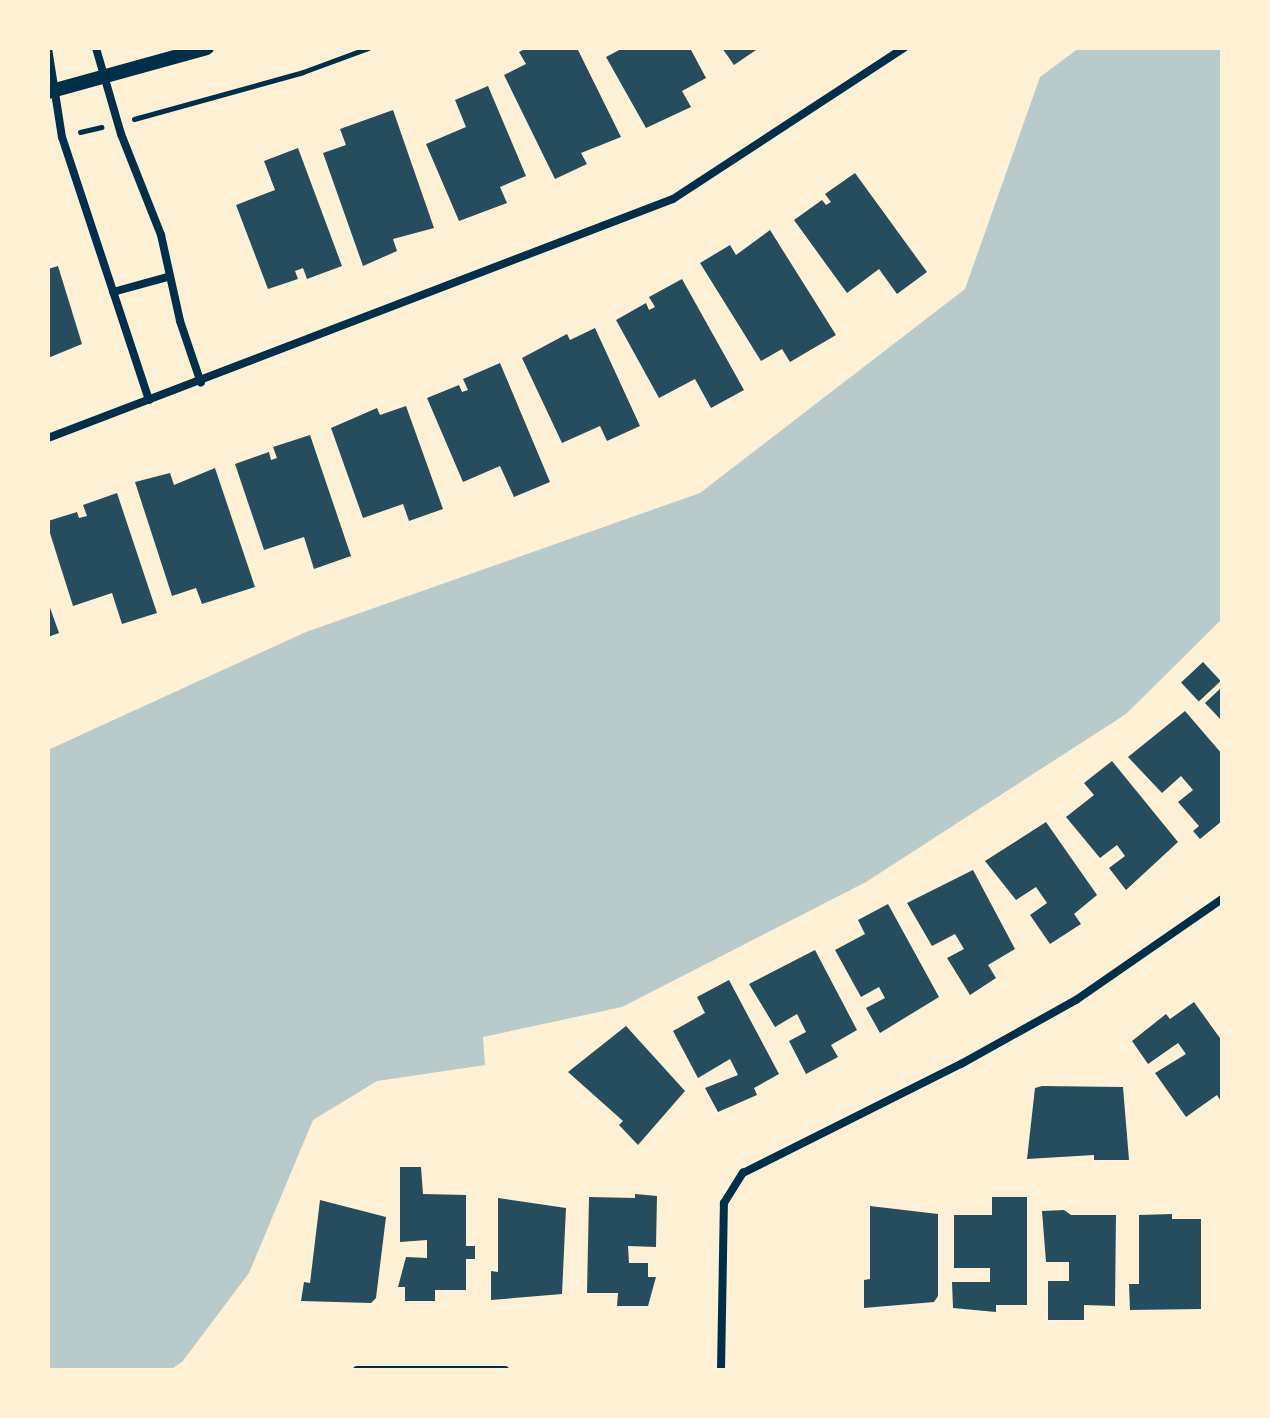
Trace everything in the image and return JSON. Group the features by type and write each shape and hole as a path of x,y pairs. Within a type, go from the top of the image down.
{"street":[{"path":"48,48 51,91 62,137 149,400"},
{"path":"96,48 118,123 161,235 168,277 201,383"},
{"path":"51,91 207,48"},
{"path":"48,438 201,383 673,199 904,48"},
{"path":"113,292 168,277"},
{"path":"721,1370 724,1203 743,1173 948,1071 1076,1000 1222,899"},
{"path":"357,1370 505,1370"}],"path":[{"path":"62,137 303,72 368,48"}],"shaded area":[{"path":"1079,48 1222,48 1222,619 1126,714 866,882 622,1007 483,1037 485,1065 377,1081 313,1120 249,1273 182,1362 170,1370 48,1370 48,750 306,632 700,493 965,289 1040,77"}],"building":[{"path":"527,48 577,48 621,137 581,153 587,164 555,179 504,75 526,64 519,52"},
{"path":"623,48 690,48 706,78 682,91 691,107 646,128 606,57"},
{"path":"722,48 759,48 734,65"},
{"path":"488,86 526,176 500,187 507,203 459,221 426,144 466,127 455,100"},
{"path":"393,110 434,228 393,239 397,251 363,266 323,153 346,145 340,129"},
{"path":"298,148 342,266 307,279 303,268 295,271 298,279 268,289 236,205 275,190 264,161"},
{"path":"855,173 927,272 897,294 879,269 847,293 794,220 822,200 826,205 831,202 825,194"},
{"path":"770,230 836,335 790,362 782,349 761,361 700,263 730,245 736,255"},
{"path":"58,266 82,344 48,358 48,269"},
{"path":"682,279 744,390 711,408 695,379 659,398 616,320 646,303 649,310 655,307 649,297"},
{"path":"595,328 640,426 607,441 600,426 562,443 522,358 567,334 570,340"},
{"path":"500,363 550,482 514,497 500,466 463,482 427,398 459,385 462,392 468,390 463,379"},
{"path":"406,406 443,509 409,521 403,504 363,518 331,428 377,408 380,415"},
{"path":"310,435 351,556 314,569 304,537 264,550 235,464 269,452 271,460 277,458 273,447"},
{"path":"215,468 255,587 202,604 196,588 172,596 135,482 170,473 174,485"},
{"path":"117,493 157,613 122,624 112,593 73,606 48,527 48,521 77,512 79,518 87,516 83,505"},
{"path":"48,602 59,633 48,637"},
{"path":"1203,662 1221,681 1199,701 1181,682"},
{"path":"1222,687 1222,721 1205,703"},
{"path":"1185,711 1222,754 1222,821 1200,839 1193,831 1199,826 1178,802 1193,790 1181,776 1162,793 1128,757"},
{"path":"1112,761 1178,842 1126,890 1109,868 1125,856 1117,845 1100,858 1066,817 1094,795 1084,783"},
{"path":"1046,822 1097,895 1074,914 1081,924 1050,944 1030,915 1047,903 1036,887 1016,900 985,861"},
{"path":"973,870 1015,949 988,965 996,978 970,995 947,958 964,949 955,934 932,946 907,903"},
{"path":"888,904 939,997 880,1033 866,1008 885,998 879,987 861,997 835,950 865,934 858,920"},
{"path":"815,950 857,1030 831,1045 838,1057 806,1074 789,1041 806,1032 797,1014 775,1027 749,984"},
{"path":"729,980 779,1074 754,1088 757,1095 718,1112 705,1088 738,1075 730,1059 698,1078 673,1031 705,1013 697,997"},
{"path":"1194,1002 1222,1041 1222,1103 1217,1095 1186,1117 1155,1073 1186,1054 1178,1043 1148,1064 1132,1041 1166,1014 1170,1019"},
{"path":"626,1026 685,1091 638,1145 619,1125 623,1121 568,1072"},
{"path":"1123,1087 1129,1160 1094,1160 1094,1155 1027,1159 1035,1088"},
{"path":"400,1167 421,1167 423,1194 466,1195 466,1246 475,1246 475,1259 466,1259 466,1290 435,1290 435,1301 405,1301 405,1287 398,1287 406,1257 427,1258 427,1240 400,1242"},
{"path":"635,1194 657,1196 656,1247 628,1246 629,1263 648,1263 648,1277 656,1277 648,1306 617,1306 618,1293 587,1293 589,1197 635,1198"},
{"path":"992,1197 1027,1197 1027,1305 996,1305 996,1312 953,1308 952,1282 990,1282 990,1268 954,1268 954,1215 992,1215"},
{"path":"498,1198 566,1208 562,1294 491,1300 491,1271 498,1272"},
{"path":"320,1200 386,1217 376,1298 371,1303 301,1301 304,1282 310,1283"},
{"path":"870,1206 938,1214 938,1296 934,1302 864,1308 864,1280 870,1279"},
{"path":"1064,1210 1071,1215 1116,1215 1115,1306 1084,1305 1084,1320 1048,1320 1048,1281 1069,1281 1069,1262 1046,1262 1042,1211"},
{"path":"1172,1214 1172,1219 1201,1219 1201,1309 1130,1310 1129,1284 1139,1284 1139,1215"}]}
